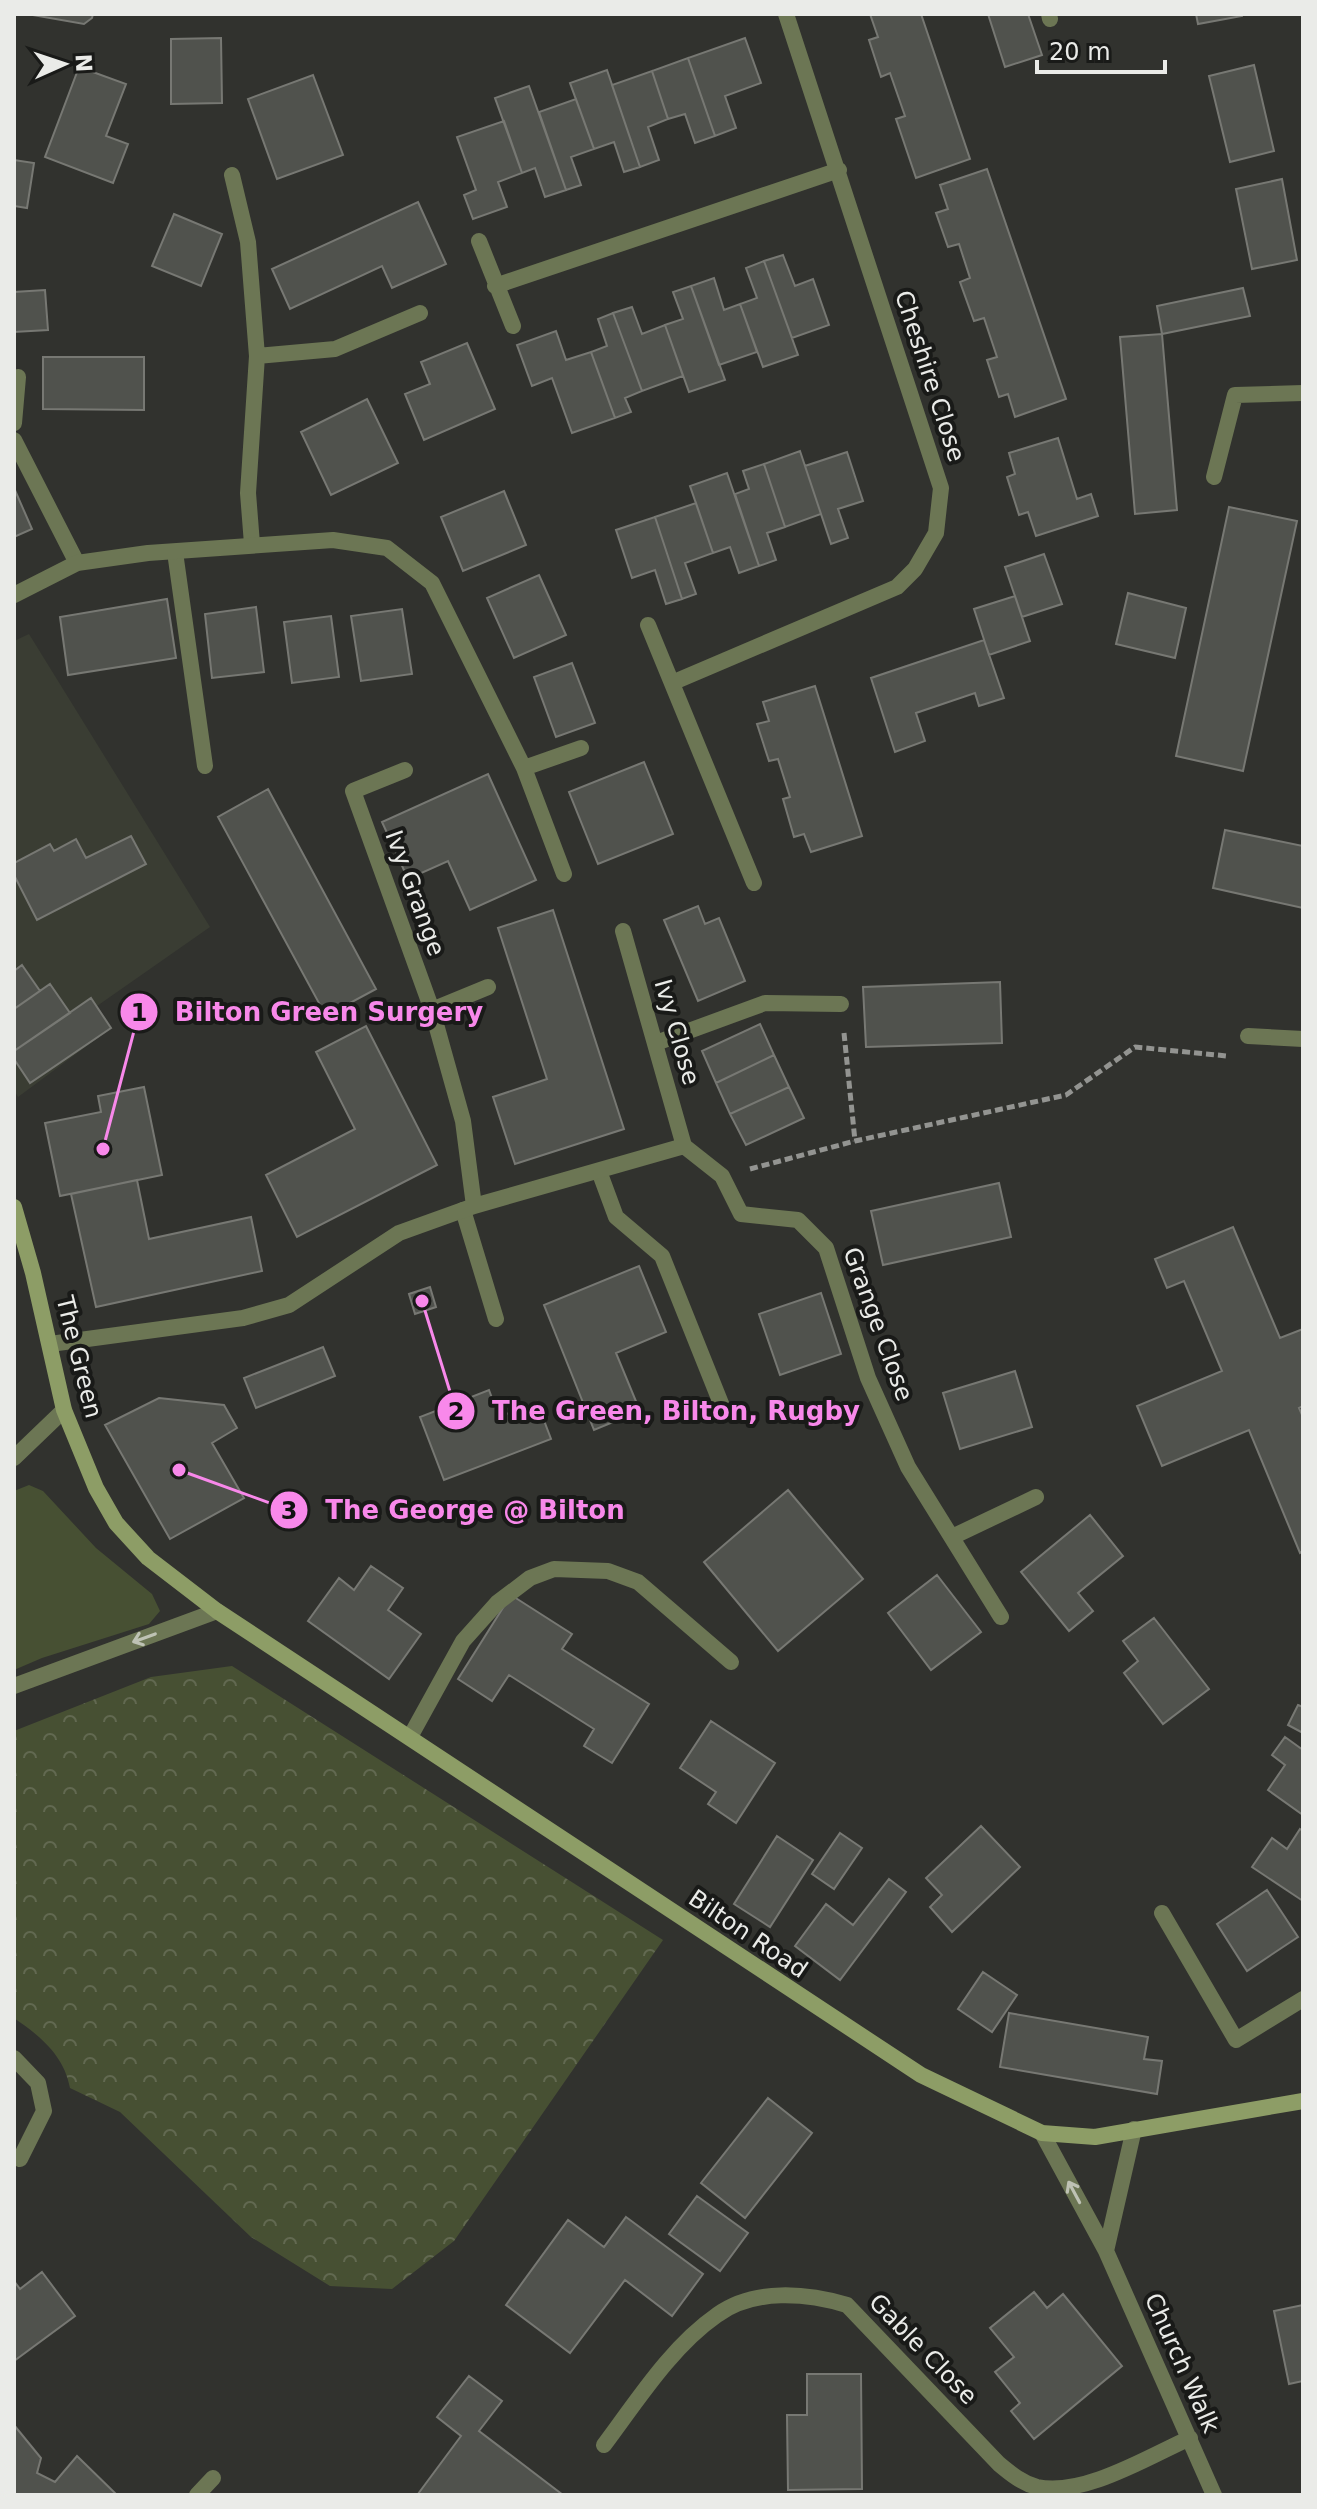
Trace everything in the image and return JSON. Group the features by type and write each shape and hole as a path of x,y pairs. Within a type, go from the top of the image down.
{"main road":[{"name":"The Green","path":"14,1207 64,1410 96,1488 116,1523 148,1558 217,1611"},
{"name":"Bilton Road","path":"217,1611 921,2075 1042,2133 1095,2137 1303,2101"}],"street":[{"name":"Cheshire Close","path":"674,682 897,587 915,569 936,533 941,488 786,14"},
{"path":"495,286 839,170"},
{"path":"232,175 248,242 257,356 248,493 252,544"},
{"path":"479,241 513,326"},
{"path":"257,356 335,349 420,313"},
{"path":"14,423 18,377"},
{"path":"1214,477 1235,395 1303,393"},
{"path":"14,440 77,563"},
{"path":"14,595 77,563 252,544 333,540 387,548 432,583 524,768 564,874"},
{"path":"175,552 205,766"},
{"path":"648,625 754,883"},
{"path":"524,768 581,748"},
{"name":"Ivy Grange","path":"405,770 353,791 432,1010 463,1121 469,1208 496,1319"},
{"name":"Ivy Close","path":"623,931 684,1146"},
{"path":"432,1010 488,987"},
{"path":"656,1043 765,1003 841,1004"},
{"path":"1248,1036 1303,1039"},
{"path":"50,1344 243,1318 289,1305 399,1233 469,1208 684,1146"},
{"name":"Grange Close","path":"684,1146 722,1176 741,1214 798,1220 826,1248 868,1378 908,1467 1001,1617"},
{"path":"599,1171 616,1217 662,1256 722,1406"},
{"path":"14,1458 64,1410"},
{"path":"952,1537 1036,1497"},
{"path":"410,1737 463,1641 497,1603 530,1578 554,1569 608,1571 638,1582 731,1662"},
{"path":"14,1686 217,1611"},
{"path":"1162,1913 1236,2040 1303,1999"},
{"path":"14,2058 38,2083 44,2111 20,2159"},
{"path":"1106,2251 1134,2129"},
{"name":"Church Walk","path":"1042,2133 1106,2251 1214,2495"},
{"name":"Gable Close","path":"604,2445 667,2362 718,2314 748,2301 781,2296 817,2296 847,2305 999,2464 1018,2479 1037,2487 1087,2484 1190,2438"},
{"path":"197,2495 213,2478"}],"path":[{"path":"841,1004 855,1141"},
{"path":"722,1176 855,1141 1066,1095 1135,1047 1242,1057 1248,1036"}],"shaded area":[{"path":"29,634 210,927 97,1006 111,1028 18,1097 14,1090 14,641"}],"green space":[{"path":"29,1485 43,1491 96,1548 152,1594 160,1611 149,1624 14,1670 14,1491"},
{"path":"232,1666 663,1940 454,2241 392,2289 330,2286 251,2237 120,2112 70,2088 56,2056 42,2039 14,2018 14,1731 151,1677"}],"building":[{"path":"27,14 93,14 84,24"},
{"path":"870,14 921,14 970,159 916,178 896,119 905,116 890,73 881,77 869,40 878,37"},
{"path":"988,14 1028,14 1042,55 1005,67"},
{"path":"1196,14 1242,14 1242,16 1198,24"},
{"path":"221,38 222,103 171,104 171,39"},
{"path":"745,38 761,83 725,96 736,128 715,136 688,58"},
{"path":"688,58 715,136 695,143 685,114 668,119 652,71"},
{"path":"1254,65 1274,151 1230,162 1209,76"},
{"path":"79,67 126,84 106,136 128,144 113,183 45,157"},
{"path":"607,70 640,167 624,172 614,142 594,149 570,83"},
{"path":"652,71 668,119 648,127 659,160 640,167 612,85"},
{"path":"313,75 343,155 277,179 248,99"},
{"path":"529,86 566,190 545,197 535,168 522,173 495,98"},
{"path":"576,99 594,149 571,157 581,185 566,190 539,112"},
{"path":"504,121 522,173 498,182 507,207 473,219 464,195 476,190 457,137"},
{"path":"14,160 34,163 27,208 14,206"},
{"path":"987,169 1066,399 1015,417 1008,394 999,397 987,360 997,357 984,318 974,321 960,282 970,278 959,244 948,247 936,213 948,209 940,185"},
{"path":"1282,179 1297,260 1252,269 1236,189"},
{"path":"418,202 446,264 392,288 382,266 290,309 272,269"},
{"path":"174,214 222,234 201,286 152,266"},
{"path":"783,255 795,286 813,279 829,325 792,338 764,261"},
{"path":"764,261 798,355 763,367 740,304 757,298 746,268"},
{"path":"714,278 724,310 740,304 757,352 719,365 691,286"},
{"path":"691,286 725,380 689,392 665,325 683,319 673,292"},
{"path":"1243,288 1250,316 1162,334 1157,306"},
{"path":"45,290 48,330 14,332 14,292"},
{"path":"632,307 642,334 665,325 683,376 642,391 613,313"},
{"path":"613,313 642,391 625,398 631,412 615,418 591,352 607,346 598,319"},
{"path":"556,331 566,360 591,352 615,418 572,433 552,378 532,386 517,345"},
{"path":"1162,334 1177,510 1135,514 1120,337"},
{"path":"467,343 495,409 424,440 405,394 430,384 421,362"},
{"path":"43,357 144,357 144,410 43,409"},
{"path":"367,399 398,463 331,495 301,432"},
{"path":"1058,438 1077,499 1091,494 1098,516 1036,536 1028,512 1019,515 1007,477 1015,474 1009,453"},
{"path":"800,451 821,514 785,527 764,464"},
{"path":"847,452 863,501 838,509 848,538 831,544 805,466"},
{"path":"764,464 785,527 767,533 776,560 759,566 735,494 749,489 743,471"},
{"path":"727,473 759,566 739,573 730,547 713,553 690,486"},
{"path":"14,488 32,529 14,537"},
{"path":"504,491 526,545 463,571 441,517"},
{"path":"696,503 713,553 685,563 696,594 682,599 655,517"},
{"path":"1229,507 1297,521 1243,771 1176,756"},
{"path":"655,517 682,599 666,604 655,570 632,578 616,530"},
{"path":"1044,554 1062,604 1022,617 1005,567"},
{"path":"539,575 566,635 514,658 487,598"},
{"path":"1128,593 1186,608 1175,658 1116,644"},
{"path":"1015,596 1030,641 989,655 974,609"},
{"path":"167,599 176,658 68,675 60,617"},
{"path":"256,607 264,672 212,678 205,614"},
{"path":"402,609 412,674 361,681 351,616"},
{"path":"331,616 339,677 292,683 284,622"},
{"path":"984,640 1004,698 979,706 975,693 916,713 925,741 895,752 871,678"},
{"path":"572,663 595,723 556,737 534,677"},
{"path":"815,686 862,836 811,852 804,834 794,837 783,799 790,797 778,759 769,761 757,724 769,721 763,702"},
{"path":"644,762 673,834 598,864 569,792"},
{"path":"488,774 536,880 470,910 448,861 408,879 382,822"},
{"path":"268,789 376,989 326,1016 218,817"},
{"path":"1225,830 1303,846 1303,908 1213,888"},
{"path":"131,836 146,864 37,920 14,875 14,863 50,844 54,851 76,839 86,858"},
{"path":"698,906 705,924 719,918 745,981 698,1001 664,920"},
{"path":"553,910 624,1129 515,1164 493,1097 547,1079 498,928"},
{"path":"22,965 40,991 14,1009 14,971"},
{"path":"1000,982 1002,1043 866,1047 863,987"},
{"path":"50,984 70,1013 14,1051 14,1009"},
{"path":"91,998 111,1028 30,1083 14,1059 14,1051"},
{"path":"760,1024 774,1055 716,1083 702,1051"},
{"path":"366,1026 437,1165 297,1237 266,1175 355,1129 316,1052"},
{"path":"774,1055 789,1087 730,1114 716,1083"},
{"path":"144,1087 162,1175 60,1196 45,1123 101,1112 98,1096"},
{"path":"789,1087 804,1118 746,1145 730,1114"},
{"path":"137,1180 149,1239 251,1217 262,1271 96,1307 71,1194"},
{"path":"999,1183 1011,1237 883,1265 871,1211"},
{"path":"1233,1227 1280,1338 1303,1329 1303,1406 1299,1408 1303,1417 1303,1551 1300,1553 1249,1430 1162,1466 1137,1406 1222,1371 1184,1281 1167,1288 1155,1259"},
{"path":"639,1266 666,1332 616,1353 640,1411 594,1430 544,1305"},
{"path":"430,1287 436,1307 415,1314 409,1294"},
{"path":"821,1293 841,1354 780,1375 759,1314"},
{"path":"323,1347 335,1376 256,1408 244,1378"},
{"path":"1015,1371 1032,1427 960,1449 943,1393"},
{"path":"489,1390 499,1417 537,1402 551,1439 444,1480 420,1417"},
{"path":"159,1398 224,1405 237,1428 212,1443 244,1498 170,1539 105,1425"},
{"path":"788,1490 863,1579 778,1651 704,1562"},
{"path":"1090,1515 1123,1556 1078,1593 1093,1611 1069,1631 1021,1572"},
{"path":"371,1566 403,1588 388,1610 421,1634 389,1679 308,1621 339,1578 354,1590"},
{"path":"937,1575 981,1632 931,1670 888,1613"},
{"path":"511,1595 572,1634 562,1649 649,1704 612,1763 584,1746 594,1729 509,1675 492,1701 458,1679"},
{"path":"1154,1618 1209,1689 1163,1724 1124,1673 1138,1661 1123,1641"},
{"path":"1298,1705 1303,1707 1303,1733 1288,1725"},
{"path":"711,1721 775,1763 736,1823 708,1804 716,1792 680,1768"},
{"path":"1285,1737 1303,1750 1303,1815 1268,1790 1285,1765 1272,1755"},
{"path":"981,1826 1020,1867 952,1932 930,1907 942,1895 926,1878"},
{"path":"1300,1829 1303,1831 1303,1901 1252,1867 1272,1838 1287,1849"},
{"path":"840,1833 862,1848 834,1889 812,1874"},
{"path":"777,1836 813,1860 770,1927 734,1904"},
{"path":"889,1879 906,1892 840,1980 795,1946 826,1904 853,1925"},
{"path":"1267,1890 1298,1937 1247,1971 1217,1924"},
{"path":"983,1972 1017,1995 992,2032 958,2009"},
{"path":"1009,2013 1148,2037 1144,2059 1162,2061 1157,2094 1000,2067"},
{"path":"768,2098 812,2133 745,2218 701,2183"},
{"path":"697,2196 748,2233 720,2271 669,2234"},
{"path":"626,2217 703,2274 672,2316 625,2280 570,2353 506,2305 568,2220 604,2247"},
{"path":"42,2272 75,2316 14,2361 14,2281 20,2289"},
{"path":"1034,2292 1047,2308 1063,2294 1122,2366 1034,2439 1011,2411 1020,2403 995,2372 1014,2357 990,2328"},
{"path":"1303,2305 1303,2381 1289,2384 1274,2311"},
{"path":"807,2374 861,2374 862,2489 788,2490 787,2415 807,2415"},
{"path":"469,2376 502,2401 479,2431 563,2495 418,2494 461,2436 437,2417"},
{"path":"14,2425 41,2458 37,2473 55,2482 77,2456 117,2495 14,2495"}],"place":[{"name":"Bilton Green Surgery","path":"103,1149"},
{"name":"The Green, Bilton, Rugby","path":"422,1301"},
{"name":"The George @ Bilton","path":"179,1470"}]}
